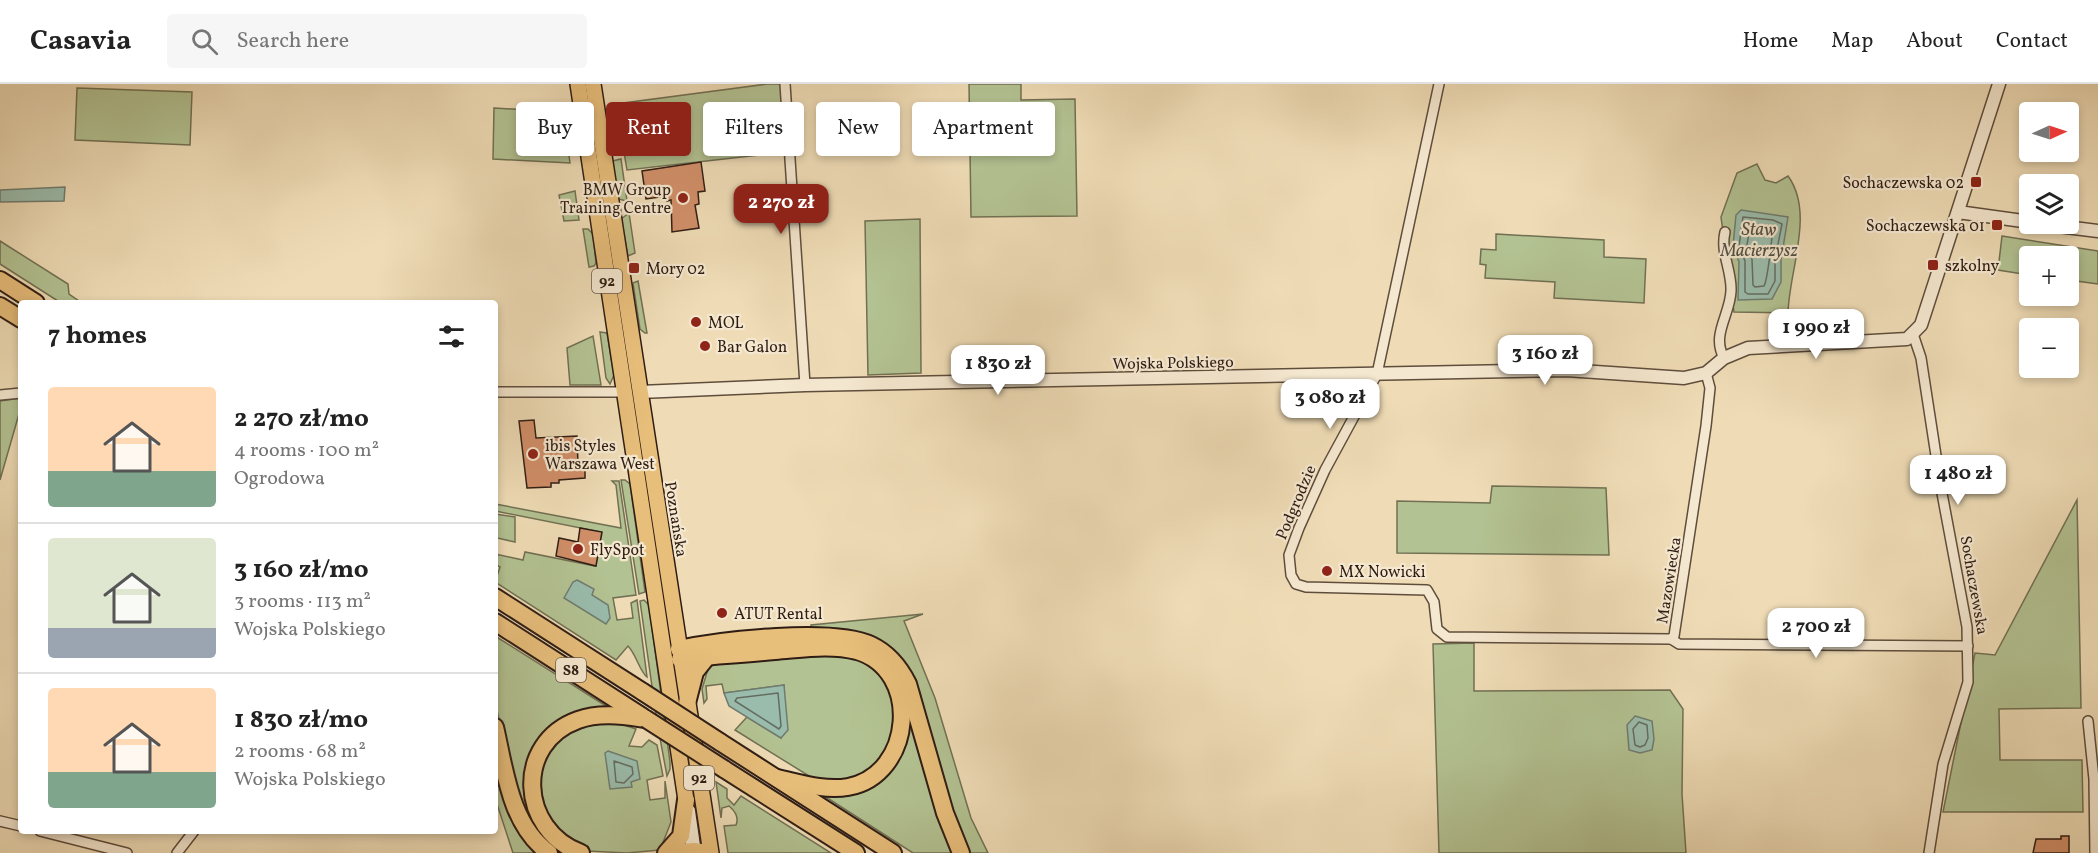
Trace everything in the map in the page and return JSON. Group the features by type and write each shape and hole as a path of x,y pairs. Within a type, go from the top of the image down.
{"highway":[{"path":"0,280 31,300"},
{"path":"0,306 18,317"},
{"name":"S8","path":"498,599 893,853"},
{"name":"S8","path":"498,624 856,853"},
{"path":"674,655 706,644 816,636 856,639 881,650 898,667 908,684 945,813 962,853"},
{"path":"674,655 707,657 840,648 859,652 875,661 894,680 899,696 902,724 897,747 879,771 858,784 833,789 777,778"},
{"path":"687,703 694,672 707,657"},
{"path":"581,853 558,841 546,829 537,814 533,798 532,777 543,747 561,729 589,717 610,715 646,719"},
{"path":"498,739 518,812 532,837 549,853"},
{"path":"666,853 681,836 686,800"},
{"path":"673,853 701,852"}],"main road":[{"name":"Poznańska","path":"578,84 632,392 674,655 686,800 701,852"},
{"name":"Poznańska","path":"592,84 632,392"},
{"name":"Poznańska","path":"674,655 687,703 701,852"}],"street":[{"path":"785,84 805,385"},
{"name":"Podgrodzie","path":"1439,84 1377,374 1325,470 1289,555 1291,575 1296,584 1427,590 1434,602 1437,629 1447,638"},
{"path":"1706,373 1724,358 1748,348 1887,342 1907,339 1913,334 1921,325 1999,84"},
{"path":"1958,212 2019,220"},
{"path":"2079,229 2098,231"},
{"path":"1724,358 1719,348 1719,334 1731,294 1730,270 1724,254 1725,232"},
{"name":"Sochaczewska","path":"1913,334 1921,358 1941,488 1967,627 1968,646 1968,682 1943,764 1929,853"},
{"name":"Wojska Polskiego","path":"632,392 805,385 1566,370 1684,378 1706,373"},
{"name":"Mazowiecka","path":"1447,638 1671,639 1674,636 1706,426 1710,388 1706,373"},
{"path":"498,392 632,392"},
{"path":"0,395 18,393"},
{"path":"1671,639 1679,644 1968,646"},
{"path":"2088,721 2094,779 2095,853"},
{"path":"0,821 18,825"},
{"path":"52,834 127,853"},
{"path":"177,853 192,834"}],"green space":[{"path":"782,84 783,102 703,102 703,156 751,156 627,170 625,156 691,156 691,102 631,102"},
{"path":"969,84 1021,84 1021,100 1075,99 1077,216 971,217 970,156 1055,156 1055,102 969,102"},
{"path":"77,88 192,92 190,145 75,140"},
{"path":"494,108 516,109 516,156 569,156 570,163 493,159"},
{"path":"621,159 627,201 618,199 612,161"},
{"path":"1757,164 1765,180 1776,183 1788,176 1796,191 1800,207 1798,242 1788,313 1734,312 1721,217 1737,173"},
{"path":"575,191 579,220 564,221 559,195"},
{"path":"629,213 635,253 628,256 621,219"},
{"path":"920,219 921,373 868,375 865,221"},
{"path":"583,229 588,229 593,234 596,263 594,266 589,267"},
{"path":"1496,234 1604,240 1604,257 1646,259 1644,303 1554,298 1555,282 1485,278 1486,265 1480,264 1481,249 1496,250"},
{"path":"2002,236 2066,246 2019,246 2019,273 1998,270"},
{"path":"0,241 68,284 69,294 78,300 56,300 0,264"},
{"path":"2079,248 2098,251 2098,284 2079,281"},
{"path":"638,281 647,333 640,329 633,283"},
{"path":"600,332 607,333 614,375 610,384 606,378"},
{"path":"593,336 601,385 570,385 567,348"},
{"path":"18,398 18,417 0,480 0,401"},
{"path":"621,480 630,484 645,592 639,594"},
{"path":"612,481 619,481 636,595 613,598 617,620 633,618 631,603 637,600 647,677 628,646 616,660 498,584 500,567 498,555 523,560 525,552 595,566 601,532 498,512 498,505 621,528 616,485"},
{"path":"1492,486 1606,488 1609,555 1397,553 1397,501 1490,503"},
{"path":"2077,500 2081,708 1999,709 2000,760 2082,760 2083,812 1943,812 1975,653 1995,655"},
{"path":"498,514 515,517 515,542 498,538"},
{"path":"644,600 649,605 670,762 667,776 640,601"},
{"path":"923,614 904,621 935,698 971,818 988,853 968,853 954,821 920,693 911,673 865,635 838,629 811,629 811,625"},
{"path":"498,638 614,711 533,750 537,825 550,846 528,821 518,793 498,715"},
{"path":"1474,643 1474,691 1670,690 1683,709 1682,794 1686,853 1439,853 1433,644"},
{"path":"817,653 853,658 869,666 894,692 894,742 869,772 853,779 824,781 809,776 735,730 747,717 781,738 784,685 724,693 722,684 706,686 707,699 704,703 702,689 710,662"},
{"path":"908,702 956,853 913,853 818,792 873,778 894,766 906,740"},
{"path":"609,720 636,729 629,746 642,747 649,740 657,745 663,776 647,780 650,800 665,798 665,781 671,822 660,850 627,853 587,851 566,840 546,816 537,774 544,754 566,731"},
{"path":"498,758 537,853 513,853 498,807"},
{"path":"716,782 727,789 727,798 734,805 741,796 831,853 728,853 724,826 736,825 737,817 729,806 722,808 721,818"}],"water":[{"path":"65,187 64,201 0,202 0,190"},
{"name":"Staw Macierzysz","path":"1741,210 1788,217 1781,260 1781,282 1772,299 1738,300 1739,262 1733,246 1736,215"},
{"path":"577,580 594,589 592,595 608,605 610,618 606,624 564,598 573,582"},
{"path":"784,685 788,730 781,738 729,706 724,693"},
{"path":"1635,716 1652,721 1654,739 1652,750 1640,753 1629,750 1627,725"},
{"path":"608,751 637,761 640,779 631,782 632,787 610,789 605,753"}],"building":[{"name":"BMW Group Training Centre","path":"701,162 705,191 698,192 699,204 695,205 699,228 672,232 671,200 667,201 667,196 646,199 642,171"},
{"name":"ibis Styles Warszawa West","path":"534,420 536,438 577,436 578,464 585,464 585,478 559,480 559,483 551,483 551,487 527,488 519,421"},
{"name":"FlySpot","path":"580,528 602,532 596,566 556,556 559,538 578,542"},
{"path":"2061,836 2069,836 2069,853 2033,853 2036,839 2061,839"}],"place":[{"name":"Sochaczewska 02","path":"1976,182"},
{"name":"BMW Group Training Centre","path":"683,198"},
{"name":"Sochaczewska 01","path":"1997,225"},
{"name":"szkolny","path":"1933,265"},
{"name":"Mory 02","path":"634,268"},
{"name":"MOL","path":"696,322"},
{"name":"Bar Galon","path":"705,346"},
{"name":"ibis Styles Warszawa West","path":"533,454"},
{"name":"FlySpot","path":"578,549"},
{"name":"MX Nowicki","path":"1327,571"},
{"name":"ATUT Rental","path":"722,613"}]}
